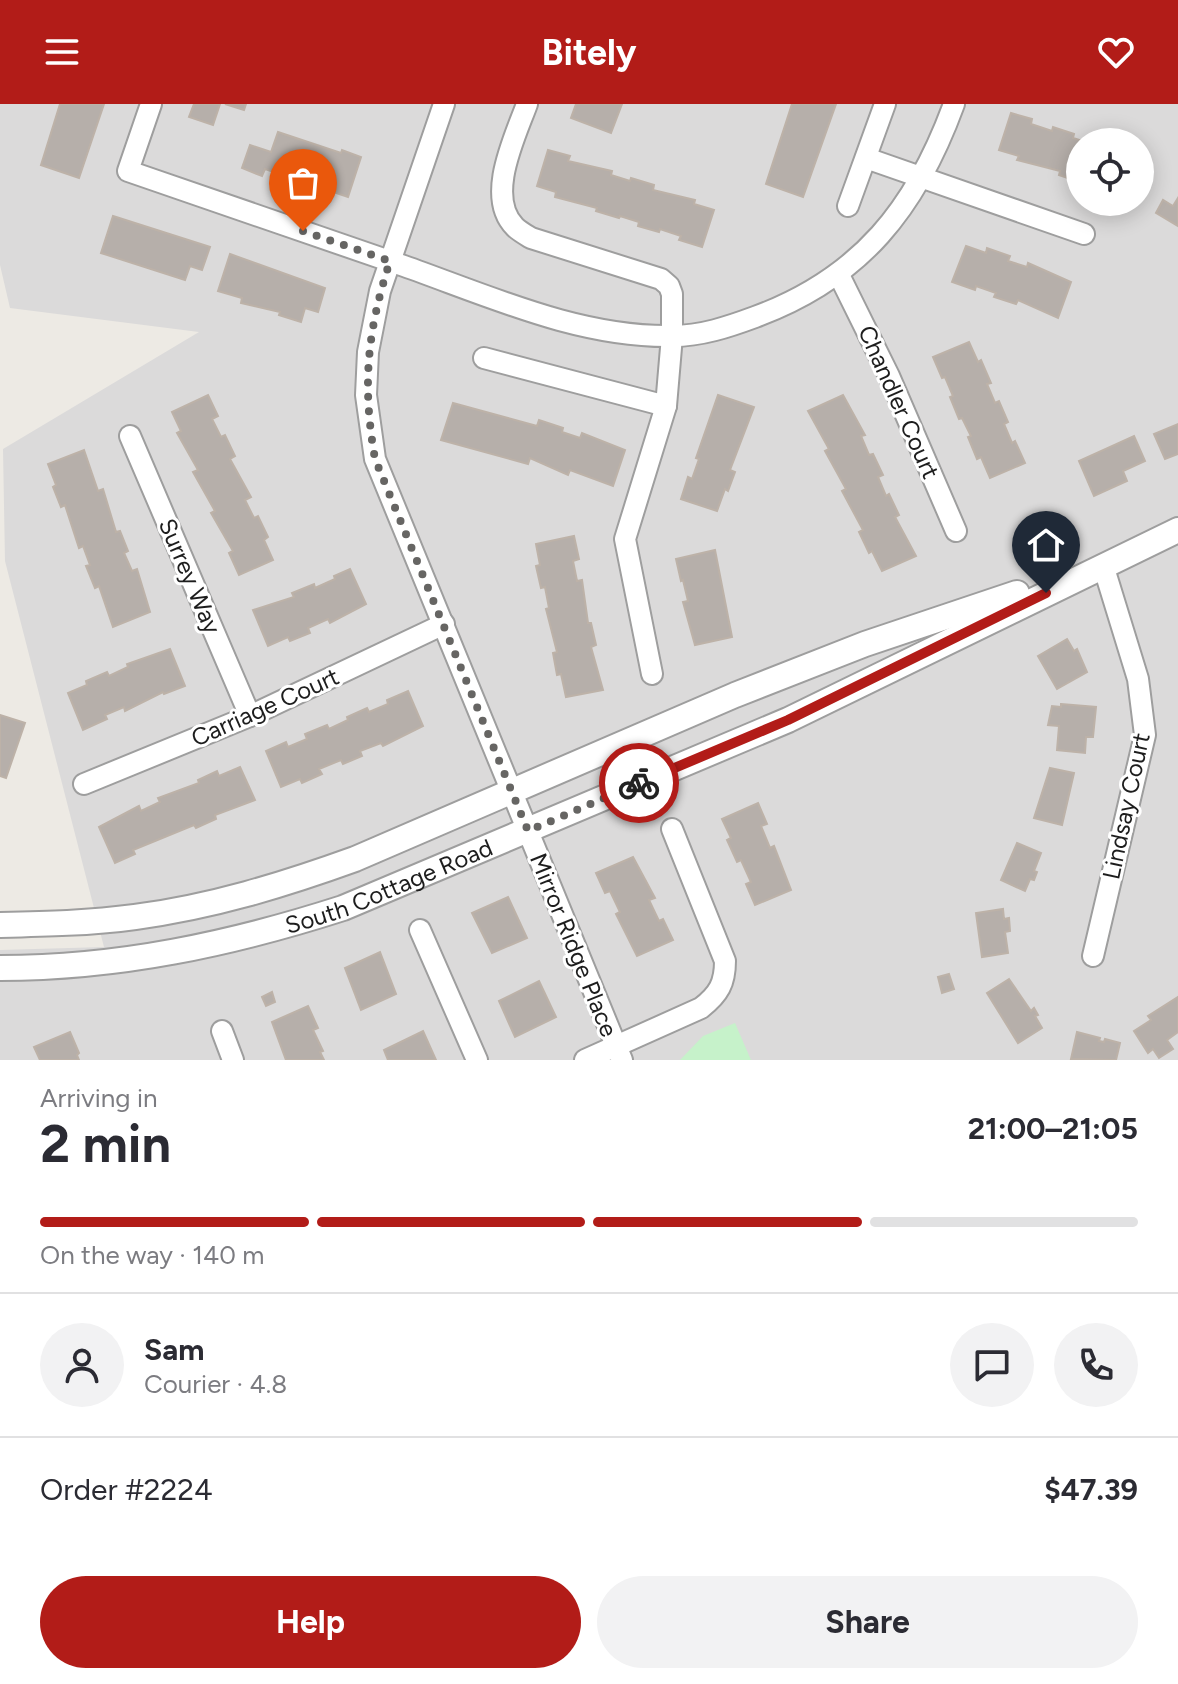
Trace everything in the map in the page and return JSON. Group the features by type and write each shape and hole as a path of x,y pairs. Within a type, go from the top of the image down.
{"street":[{"path":"151,104 128,171 551,317 595,327 672,336 728,327 793,301 839,275 883,232 922,178 942,138 954,104"},
{"name":"Mirror Ridge Place","path":"444,104 380,291 368,352 366,395 375,459 619,1053"},
{"path":"527,104 502,175 502,201 513,226 531,238 661,279 672,294 666,406 625,539 652,674"},
{"path":"848,206 885,104"},
{"path":"866,158 1084,234"},
{"name":"Chandler Court","path":"839,275 889,376 956,531"},
{"path":"484,358 666,406"},
{"name":"Surrey Way","path":"130,436 250,716"},
{"name":"South Cottage Road","path":"0,968 133,960 231,941 343,908 788,720 1178,530"},
{"name":"South Cottage Road","path":"0,925 65,924 135,917 253,893 355,859 735,695 865,644 1103,565"},
{"name":"Lindsay Court","path":"1093,956 1145,735 1138,679 1103,565"},
{"name":"Carriage Court","path":"84,784 250,716 444,624"},
{"path":"585,1060 619,1053 701,1008 717,996 725,978 725,961 672,829"},
{"path":"420,930 477,1060"},
{"path":"222,1031 233,1060"}],"shaded area":[{"path":"0,104 1178,104 1178,1060 0,1060 0,950 104,947 5,561 3,449 199,332 10,308 0,265"}],"green space":[{"path":"735,1023 751,1060 680,1060 703,1036"}],"building":[{"path":"60,104 104,104 79,178 41,165"},
{"path":"194,104 220,104 213,125 189,117"},
{"path":"225,104 246,104 244,110"},
{"path":"576,104 622,104 611,133 571,118"},
{"path":"792,104 836,104 803,197 766,184"},
{"path":"1011,113 1032,119 1031,124 1052,131 1053,127 1066,131 1066,177 1059,175 1060,171 1017,160 1019,156 999,150"},
{"path":"278,132 361,157 348,197 265,169 262,176 242,168 250,145 271,152"},
{"path":"548,150 570,156 568,161 612,171 611,175 630,181 631,178 654,185 653,190 695,200 694,204 714,210 702,247 679,240 681,236 638,226 639,222 555,197 556,192 537,186"},
{"path":"1178,198 1178,226 1156,213 1163,200 1173,206"},
{"path":"113,216 210,247 202,270 190,266 185,280 101,253"},
{"path":"966,246 986,253 987,248 1010,256 1008,261 1027,267 1028,263 1071,282 1058,318 1018,300 1016,304 994,297 996,293 976,286 975,290 952,282"},
{"path":"230,254 325,288 318,312 305,308 301,322 279,315 280,312 241,303 242,298 218,291"},
{"path":"969,342 991,383 987,384 995,403 999,401 1008,422 1004,424 1012,443 1015,441 1025,463 990,478 981,457 977,459 968,437 971,436 962,418 959,419 950,397 953,396 933,357"},
{"path":"208,395 218,416 212,419 221,437 225,435 235,456 230,459 251,497 245,500 254,518 258,516 268,537 264,540 273,560 239,575 229,553 233,551 211,513 215,511 193,472 198,470 177,433 181,431 172,412"},
{"path":"718,395 754,407 730,470 735,472 717,511 681,499 688,477 692,479"},
{"path":"843,395 865,435 861,436 883,475 878,477 886,496 889,494 899,515 895,517 916,556 882,571 859,532 863,530 842,491 846,489 808,411"},
{"path":"453,403 537,426 539,420 563,428 562,432 580,438 582,433 625,450 613,486 570,470 568,475 530,458 528,464 441,440"},
{"path":"1178,424 1178,454 1165,459 1154,434"},
{"path":"1134,436 1145,461 1123,471 1127,481 1094,496 1079,461"},
{"path":"84,450 98,491 103,489 116,532 120,531 128,551 124,553 132,571 137,569 150,612 113,627 99,586 95,588 86,566 90,565 83,546 79,548 65,505 61,507 53,487 56,485 48,464"},
{"path":"574,536 579,559 573,561 577,581 582,580 588,623 591,623 596,645 591,647 603,690 566,697 561,674 557,675 553,653 557,652 546,609 549,608 545,587 541,588 536,566 540,565 536,544"},
{"path":"715,550 732,637 695,645 683,602 688,601 676,559"},
{"path":"350,569 366,604 330,623 328,619 308,628 310,633 290,641 288,637 268,646 253,610 294,597 292,593 314,584 315,588"},
{"path":"1067,639 1074,651 1077,649 1087,672 1057,689 1038,656"},
{"path":"170,649 185,686 163,692 125,711 124,707 105,715 107,719 83,730 68,693 87,685 86,681 107,672 109,676 128,667 127,664"},
{"path":"408,691 423,726 383,746 381,743 360,751 362,756 343,764 341,760 319,769 322,774 302,783 300,779 281,787 266,751 286,742 288,747 307,739 305,734 327,725 329,729 367,708 369,712 388,704 387,700"},
{"path":"1061,704 1096,707 1093,737 1086,737 1085,753 1057,750 1059,726 1048,725 1052,706 1061,707"},
{"path":"0,715 25,723 6,778 0,776"},
{"path":"240,767 255,800 215,815 216,819 196,828 194,825 133,850 135,854 115,863 99,827 139,806 141,811 160,802 158,798 199,783 198,780 217,771 219,776"},
{"path":"1050,768 1074,773 1062,825 1034,818"},
{"path":"758,803 767,824 761,826 770,848 774,846 791,890 755,905 746,884 751,882 741,860 737,862 722,819"},
{"path":"1017,843 1041,853 1034,880 1030,879 1025,891 1001,880"},
{"path":"633,857 655,898 649,900 659,921 663,919 673,940 637,956 616,914 620,912 610,891 605,893 596,873"},
{"path":"508,897 527,938 492,953 472,913"},
{"path":"1003,909 1004,919 1009,918 1010,931 1005,932 1008,953 982,957 976,913"},
{"path":"380,952 396,994 361,1010 345,968"},
{"path":"949,974 954,989 942,993 938,977"},
{"path":"1009,979 1031,1011 1034,1008 1042,1028 1018,1043 987,993"},
{"path":"539,981 556,1017 515,1037 499,1001"},
{"path":"272,992 275,1002 266,1006 262,997"},
{"path":"1178,997 1178,1032 1167,1040 1173,1049 1159,1058 1153,1049 1148,1053 1134,1031 1151,1020 1148,1016"},
{"path":"308,1006 318,1028 313,1030 324,1060 286,1060 272,1022"},
{"path":"423,1031 436,1060 388,1060 384,1050"},
{"path":"70,1032 79,1060 40,1060 34,1047"},
{"path":"1077,1032 1100,1038 1099,1041 1104,1042 1105,1039 1120,1043 1116,1060 1071,1059"}],"way so far":[{"path":"303,231 390,261 380,291 368,352 366,395 375,459 528,831 639,783"}],"route":[{"path":"639,783 788,720 1046,593"}]}
